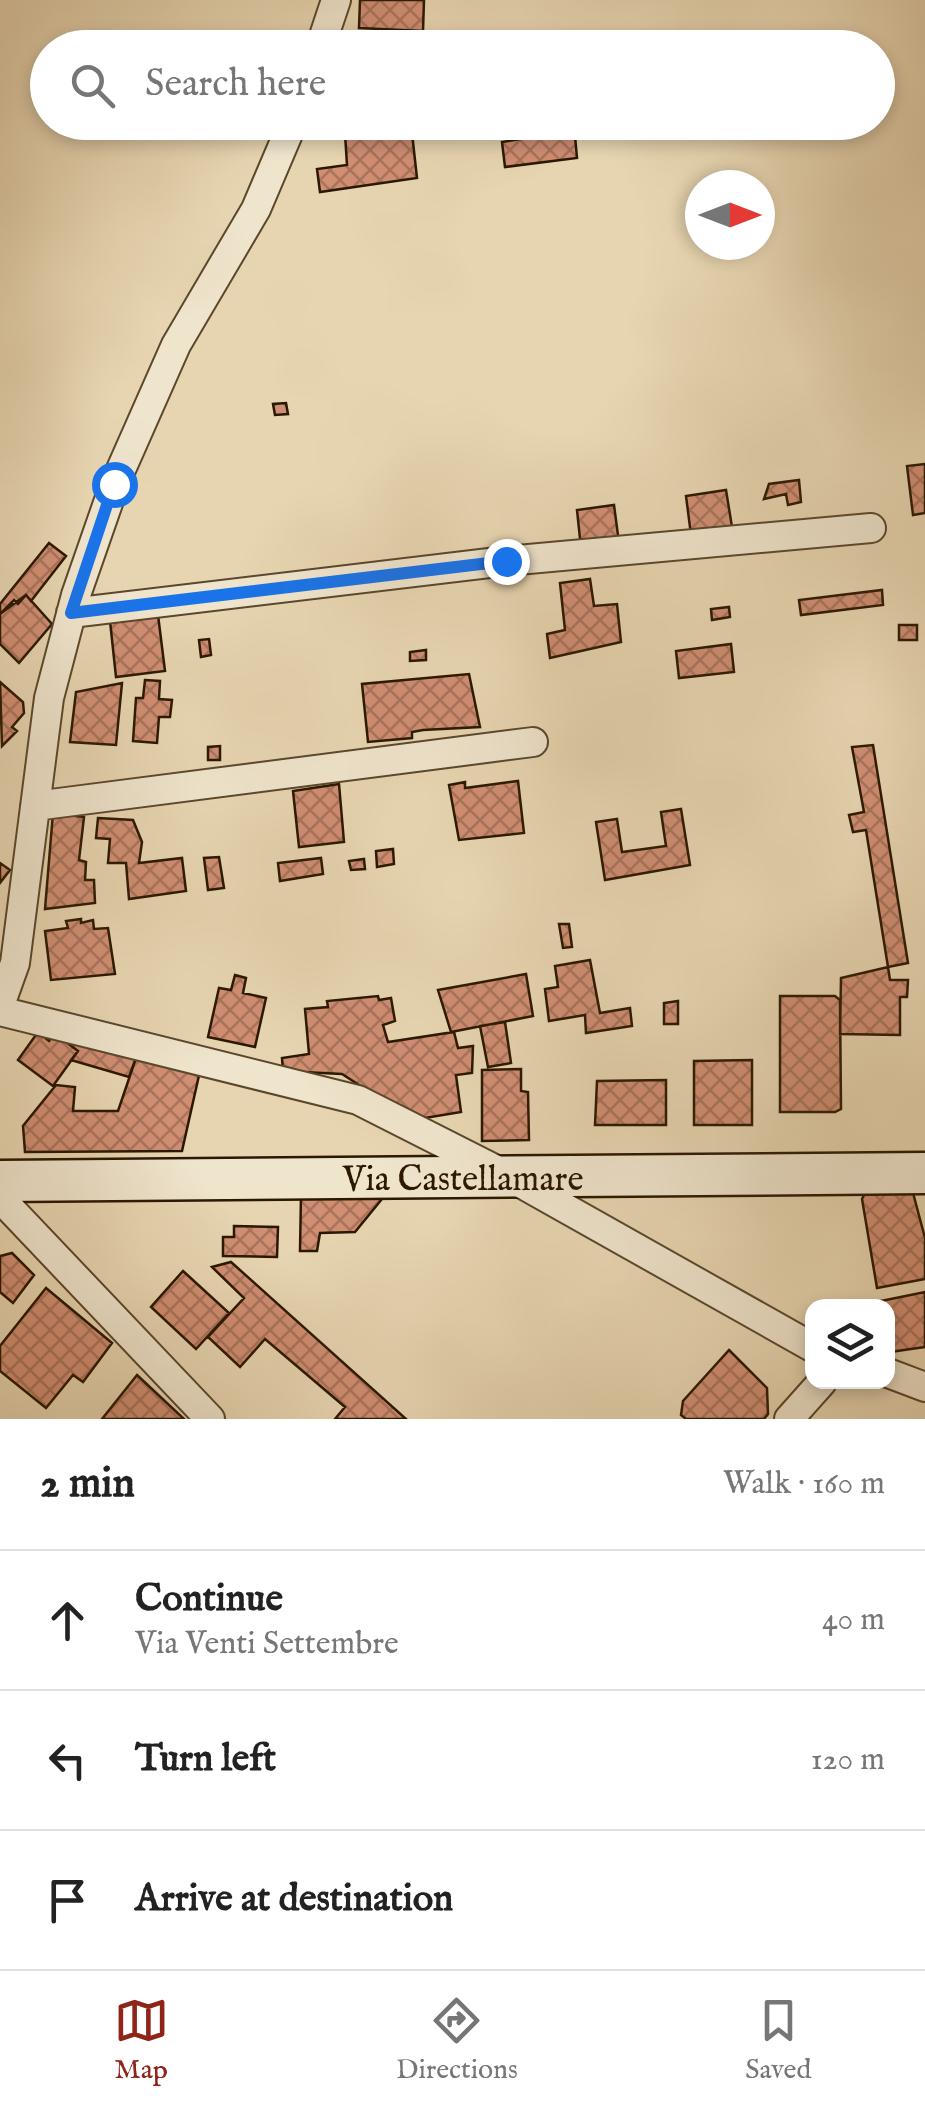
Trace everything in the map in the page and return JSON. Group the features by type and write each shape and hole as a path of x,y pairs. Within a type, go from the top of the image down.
{"main road":[{"name":"Via Castellamare","path":"0,1181 925,1174"}],"street":[{"path":"326,30 336,0"},
{"path":"285,140 256,210 176,345 114,484 71,613 49,698 15,963 0,1008 358,1100 510,1177 805,1343"},
{"path":"71,613 506,561 871,528"},
{"path":"35,806 533,742"},
{"path":"0,1198 210,1419"},
{"path":"895,1376 925,1386"},
{"path":"789,1419 816,1389"}],"building":[{"path":"360,0 424,0 423,30 359,28"},
{"path":"345,140 413,140 417,178 320,192 317,169 347,165"},
{"path":"575,140 577,158 505,167 502,142"},
{"path":"286,403 288,414 275,415 273,404"},
{"path":"925,464 925,513 913,515 907,466"},
{"path":"799,480 801,502 788,505 786,494 764,499 769,484"},
{"path":"726,490 733,533 691,535 686,496"},
{"path":"614,505 619,543 581,548 577,510"},
{"path":"49,543 66,556 31,601 26,595 18,604 14,600 0,614 0,604"},
{"path":"590,579 594,606 617,604 621,642 550,658 547,634 565,630 560,583"},
{"path":"882,590 883,605 801,615 799,600"},
{"path":"26,595 52,624 19,663 0,644 0,614"},
{"path":"729,607 730,617 712,620 711,609"},
{"path":"158,615 165,671 116,677 110,621"},
{"path":"899,625 917,625 917,640 899,640"},
{"path":"209,639 211,655 201,657 199,640"},
{"path":"731,644 734,672 679,678 676,651"},
{"path":"426,650 426,660 410,661 410,652"},
{"path":"469,674 480,727 423,730 412,732 412,738 368,742 362,684"},
{"path":"145,680 160,681 159,699 172,700 170,717 159,717 157,743 133,741 136,698 143,698"},
{"path":"0,682 23,702 24,713 12,727 17,731 2,746"},
{"path":"122,683 116,745 70,742 76,692"},
{"path":"873,745 908,963 888,967 866,830 853,832 849,815 864,812 852,747"},
{"path":"220,746 220,760 208,760 208,747"},
{"path":"518,781 524,833 459,840 449,785 465,782 465,788"},
{"path":"339,784 344,842 299,847 293,791"},
{"path":"681,809 690,865 605,880 596,822 617,819 622,852 666,846 661,812"},
{"path":"53,813 84,817 79,860 86,862 85,880 94,880 95,903 45,909"},
{"path":"98,818 133,820 142,842 139,863 182,858 186,891 129,899 126,863 108,863 110,839 96,838"},
{"path":"393,849 394,864 377,867 376,851"},
{"path":"219,857 224,888 208,890 204,858"},
{"path":"321,858 323,874 280,881 278,863"},
{"path":"364,859 365,869 351,870 349,861"},
{"path":"0,863 10,870 0,883"},
{"path":"81,919 81,923 93,920 94,929 108,928 115,974 51,980 45,931 68,928 66,921"},
{"path":"559,924 569,924 572,947 563,948"},
{"path":"590,960 600,1013 630,1008 632,1026 586,1033 585,1015 549,1021 545,989 558,987 555,966"},
{"path":"888,967 890,980 908,980 907,997 900,997 900,1035 840,1034 841,978"},
{"path":"526,974 533,1016 451,1032 438,990"},
{"path":"235,975 246,978 243,993 266,998 255,1047 208,1037 219,988 231,990"},
{"path":"378,996 379,1000 391,998 395,1021 383,1025 388,1042 454,1032 458,1048 473,1046 472,1073 456,1075 461,1112 413,1120 342,1074 283,1071 282,1058 309,1054 305,1009 328,1007 327,1001"},
{"path":"780,996 835,996 840,1000 841,1109 780,1112"},
{"path":"678,1001 678,1024 664,1024 664,1003"},
{"path":"505,1022 511,1063 488,1067 480,1026"},
{"path":"38,1032 49,1041 54,1033 78,1051 53,1086 18,1060"},
{"path":"54,1033 137,1055 129,1077 71,1060 78,1051"},
{"path":"137,1055 200,1071 182,1151 25,1152 23,1126 56,1085 75,1087 73,1111 118,1111"},
{"path":"752,1060 752,1125 694,1125 694,1061"},
{"path":"521,1069 521,1091 528,1092 529,1140 482,1141 482,1070"},
{"path":"666,1080 666,1125 595,1125 597,1081"},
{"path":"912,1189 925,1238 925,1279 877,1288 862,1199 866,1191"},
{"path":"301,1194 386,1194 355,1232 320,1233 317,1251 300,1251"},
{"path":"234,1226 278,1227 277,1257 223,1256 223,1237 234,1237"},
{"path":"12,1253 34,1275 13,1303 0,1292 0,1256"},
{"path":"231,1262 406,1419 335,1419 345,1407 265,1339 240,1367 208,1337 244,1298 212,1267"},
{"path":"183,1271 229,1313 196,1349 151,1307"},
{"path":"46,1288 112,1343 83,1382 73,1375 46,1408 0,1371 0,1346"},
{"path":"925,1292 925,1347 895,1351 895,1299 891,1299"},
{"path":"729,1350 767,1388 768,1414 764,1419 686,1419 681,1415 683,1401"},
{"path":"137,1375 184,1419 102,1419"}],"route":[{"path":"114,484 71,613 506,561"}]}
